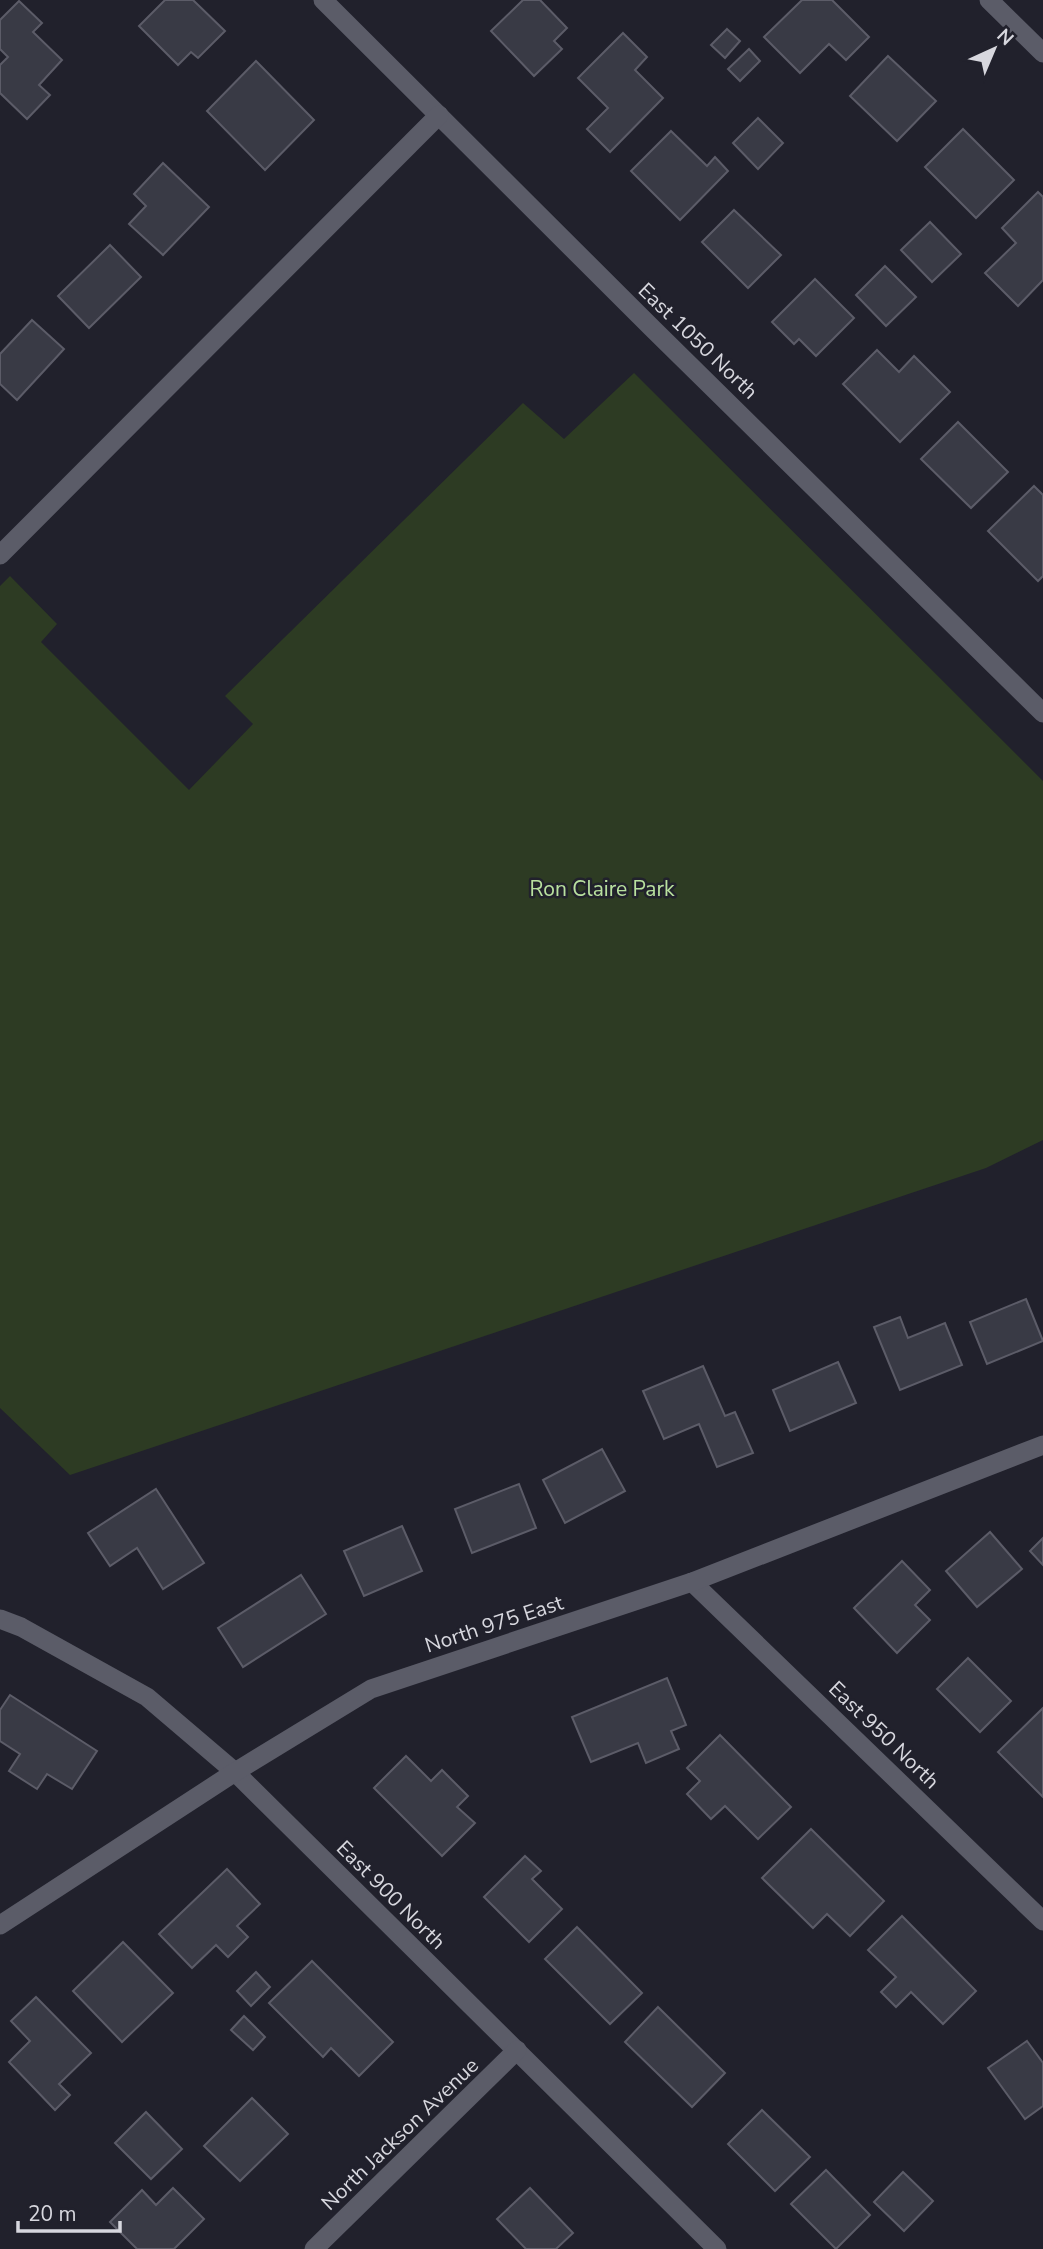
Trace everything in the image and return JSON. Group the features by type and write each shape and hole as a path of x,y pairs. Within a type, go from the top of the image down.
{"street":[{"name":"East 1050 North","path":"323,0 1043,713"},
{"path":"989,0 1043,53"},
{"path":"0,555 439,115"},
{"name":"North 975 East","path":"0,1925 235,1772 371,1689 692,1583 1043,1445"},
{"name":"East 950 North","path":"692,1583 1043,1921"},
{"name":"East 900 North","path":"0,1619 21,1627 147,1697 235,1772 717,2249"},
{"name":"North Jackson Avenue","path":"314,2249 516,2050"}],"green space":[{"name":"Ron Claire Park","path":"634,373 1043,781 1043,1140 986,1168 70,1475 0,1408 0,586 10,576 57,624 41,642 189,790 253,724 225,696 523,403 564,439"}],"building":[{"path":"165,0 193,0 225,31 198,58 191,52 178,65 139,26"},
{"path":"523,0 540,0 567,28 554,41 562,49 534,76 491,31"},
{"path":"802,0 832,0 869,37 846,60 829,44 800,73 764,37"},
{"path":"19,1 42,23 33,32 62,60 39,85 50,95 27,119 0,93 0,65 8,57 0,49 0,20"},
{"path":"727,29 740,41 725,58 711,45"},
{"path":"623,33 647,57 635,70 663,98 610,152 587,129 608,108 578,78"},
{"path":"749,49 760,61 740,81 728,69"},
{"path":"888,56 936,101 897,141 850,96"},
{"path":"256,61 314,120 265,170 207,111"},
{"path":"758,118 783,143 758,169 733,143"},
{"path":"963,129 1014,180 976,218 925,167"},
{"path":"671,131 707,166 715,157 728,171 680,220 631,171"},
{"path":"163,163 209,207 163,255 129,224 146,206 134,194"},
{"path":"1038,192 1043,197 1043,280 1018,306 985,273 1016,243 1002,228"},
{"path":"734,210 781,255 748,288 702,242"},
{"path":"930,222 961,254 932,282 901,250"},
{"path":"110,245 141,277 89,328 58,296"},
{"path":"885,266 916,297 886,326 856,295"},
{"path":"815,279 854,318 816,356 799,339 794,344 772,322"},
{"path":"32,320 64,349 17,400 0,384 0,354"},
{"path":"877,350 899,372 914,356 950,392 900,442 843,384"},
{"path":"958,422 1008,472 971,508 921,459"},
{"path":"1034,486 1043,495 1043,576 1038,581 988,531"},
{"path":"1026,1299 1043,1341 987,1364 970,1322"},
{"path":"900,1317 908,1338 945,1323 962,1365 900,1390 874,1327"},
{"path":"838,1362 856,1403 790,1431 773,1390"},
{"path":"703,1366 725,1416 735,1412 753,1453 717,1467 699,1424 664,1439 643,1391"},
{"path":"602,1449 625,1491 565,1523 543,1480"},
{"path":"519,1484 536,1528 472,1553 455,1509"},
{"path":"156,1489 204,1563 163,1589 137,1548 110,1566 88,1533"},
{"path":"402,1526 422,1571 364,1596 344,1551"},
{"path":"990,1532 1022,1569 977,1607 946,1571"},
{"path":"1043,1538 1043,1565 1030,1551"},
{"path":"902,1561 930,1590 915,1605 930,1620 897,1653 854,1608"},
{"path":"301,1575 326,1614 243,1667 218,1628"},
{"path":"968,1658 1011,1701 980,1732 937,1689"},
{"path":"667,1678 686,1725 671,1731 679,1749 646,1763 638,1743 591,1762 572,1717"},
{"path":"10,1695 97,1751 72,1789 47,1774 37,1789 9,1771 20,1754 0,1741 0,1710"},
{"path":"1043,1708 1043,1797 998,1752"},
{"path":"720,1735 791,1807 758,1839 725,1806 711,1819 687,1794 700,1781 687,1768"},
{"path":"406,1756 431,1781 442,1770 468,1796 457,1807 475,1823 442,1856 374,1788"},
{"path":"811,1829 884,1901 850,1936 827,1914 813,1928 762,1878"},
{"path":"525,1856 541,1871 532,1879 562,1909 529,1942 484,1897"},
{"path":"227,1869 260,1904 237,1926 248,1937 228,1957 216,1945 192,1968 159,1934"},
{"path":"902,1916 976,1991 943,2024 911,1992 896,2007 881,1992 896,1977 868,1950"},
{"path":"577,1927 642,1993 610,2024 545,1959"},
{"path":"123,1942 173,1993 122,2042 73,1991"},
{"path":"312,1961 393,2042 359,2076 331,2048 323,2057 269,2003"},
{"path":"256,1972 270,1987 251,2006 237,1991"},
{"path":"36,1997 91,2053 59,2084 70,2095 55,2110 9,2062 30,2041 11,2021"},
{"path":"658,2007 725,2073 692,2107 625,2042"},
{"path":"244,2016 265,2037 253,2050 231,2030"},
{"path":"1027,2041 1043,2063 1043,2106 1025,2119 988,2068"},
{"path":"252,2098 288,2134 240,2181 204,2146"},
{"path":"762,2110 810,2157 775,2191 728,2144"},
{"path":"146,2112 182,2149 151,2179 115,2143"},
{"path":"826,2170 870,2215 836,2249 791,2204"},
{"path":"903,2172 933,2201 904,2231 874,2202"},
{"path":"173,2188 204,2219 174,2249 137,2249 110,2222 142,2190 156,2205"},
{"path":"530,2188 573,2233 556,2249 526,2249 497,2219"}]}
